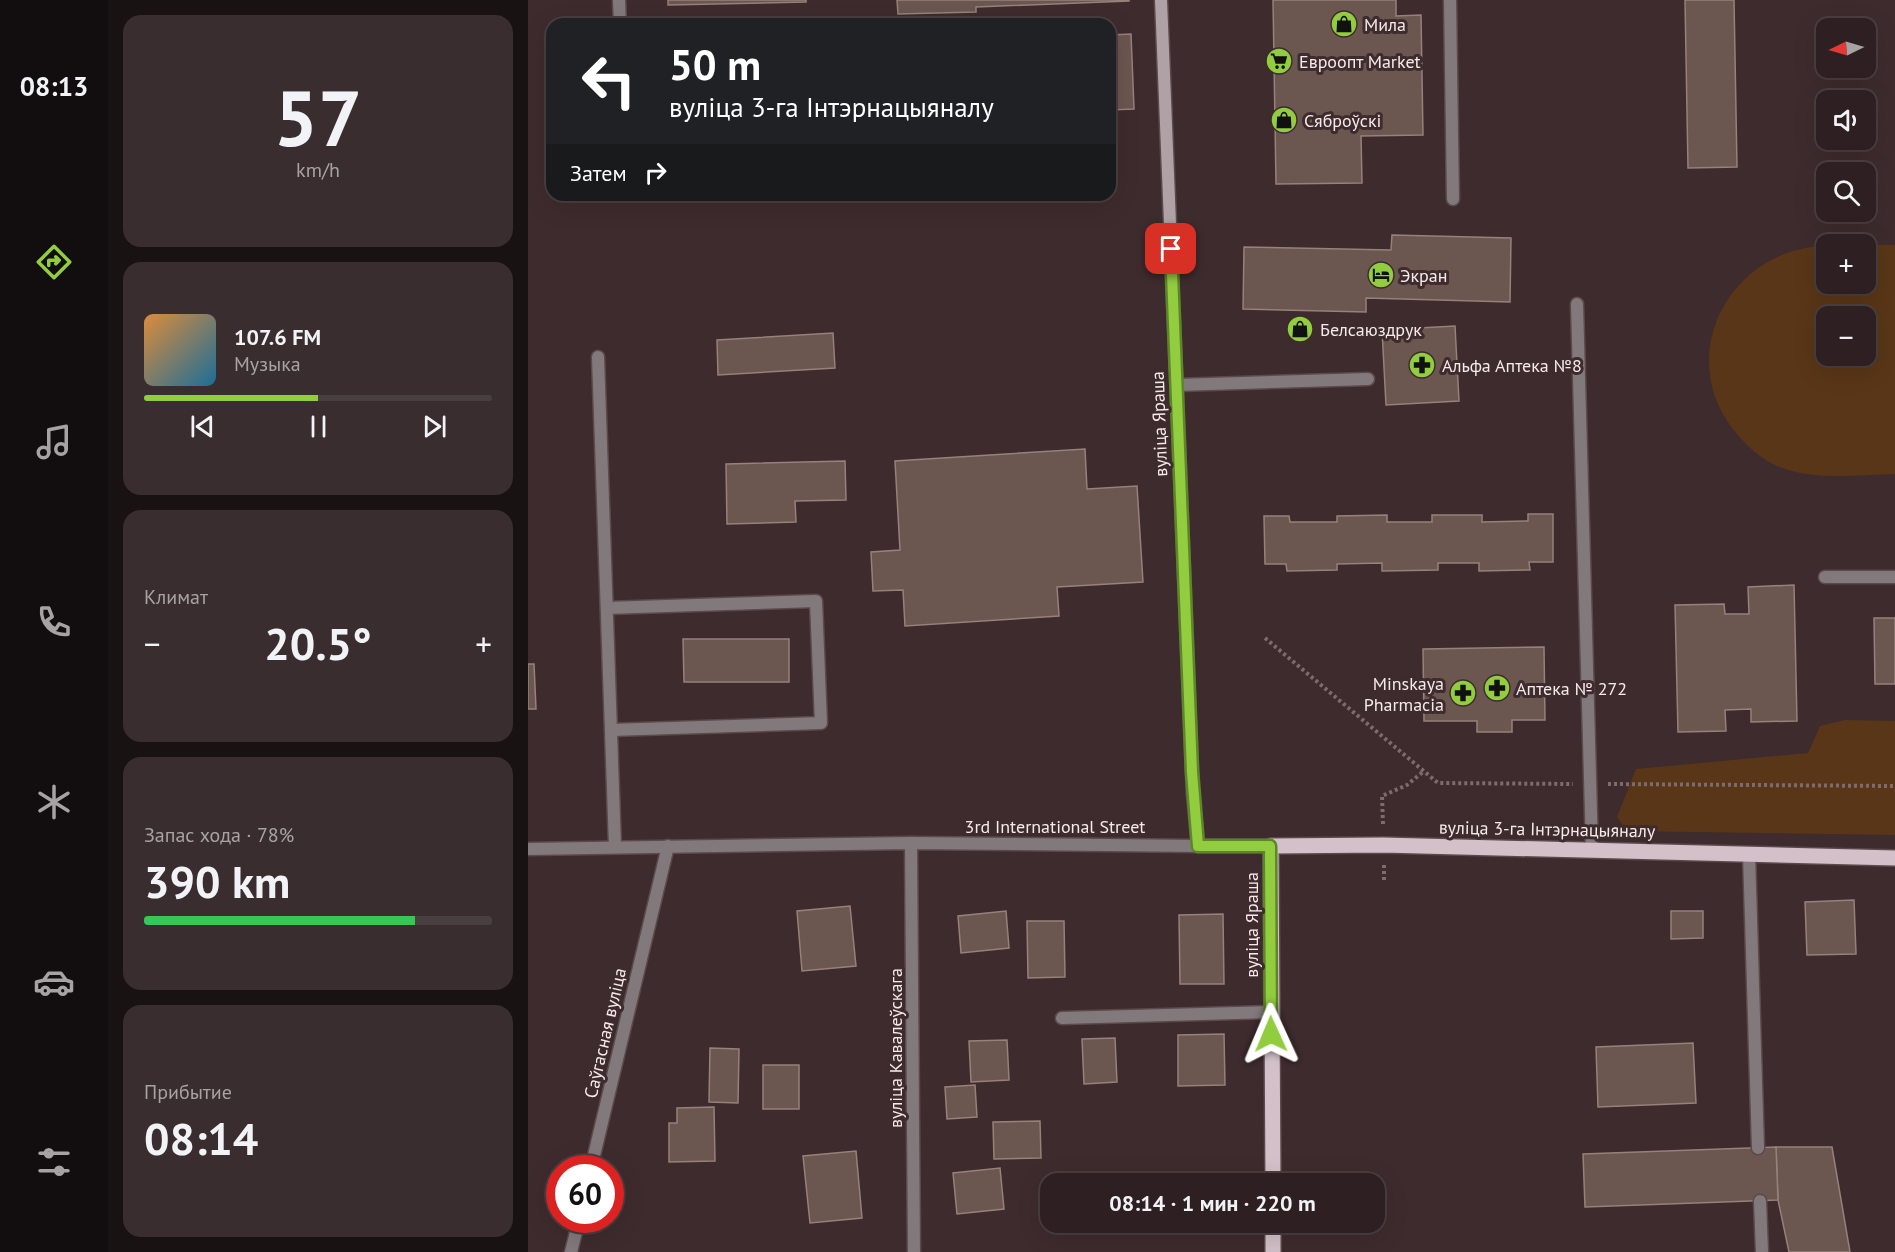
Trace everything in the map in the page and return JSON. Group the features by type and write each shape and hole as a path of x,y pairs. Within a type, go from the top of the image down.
{"main road":[{"name":"вуліца 3-га Інтэрнацыяналу","path":"1270,846 1383,845 1895,858"},
{"name":"вуліца Яраша","path":"1270,846 1273,1173"},
{"path":"1273,1233 1274,1252"}],"street":[{"path":"619,0 620,18"},
{"name":"вуліца Яраша","path":"1161,0 1193,783 1198,846"},
{"path":"1450,0 1453,199"},
{"path":"1577,304 1592,850"},
{"path":"598,357 615,847"},
{"path":"1177,385 1368,379"},
{"path":"1825,577 1895,577"},
{"path":"607,608 816,601 821,723 611,730"},
{"name":"3rd International Street","path":"528,849 912,843 1198,846"},
{"name":"вуліца Кавалеўскага","path":"912,843 914,1252"},
{"name":"Саўгасная вуліца","path":"594,1155 668,846"},
{"name":"вуліца 3-га Інтэрнацыяналу","path":"1198,846 1270,846"},
{"path":"1749,854 1758,1148"},
{"path":"1062,1018 1271,1012"},
{"path":"1760,1201 1762,1252"},
{"path":"571,1252 576,1233"}],"path":[{"path":"1265,638 1438,783 1895,786"},
{"path":"1384,880 1382,796 1407,785 1424,771"}],"shaded area":[{"path":"1876,245 1895,245 1895,474 1851,476 1806,474 1777,466 1752,450 1737,434 1716,398 1709,367 1712,337 1722,308 1740,284 1764,264 1794,251 1816,248 1816,294 1876,294"},
{"path":"1845,720 1895,721 1895,835 1627,831 1617,817 1636,769 1808,753 1820,726"}],"building":[{"path":"668,0 806,0 806,2 668,5"},
{"path":"897,0 1129,1 976,7 976,12 898,14"},
{"path":"1273,0 1396,0 1396,16 1421,15 1423,135 1361,136 1362,183 1276,184"},
{"path":"1685,0 1734,0 1737,167 1688,168"},
{"path":"1131,34 1134,109 1116,110 1116,35"},
{"path":"1392,235 1511,238 1510,302 1366,298 1366,312 1243,309 1244,247 1391,250"},
{"path":"1455,326 1459,401 1386,405 1382,330"},
{"path":"833,333 835,368 718,375 717,340"},
{"path":"1085,449 1087,489 1137,486 1143,582 1057,587 1059,616 905,626 903,590 873,591 871,552 900,550 895,461"},
{"path":"845,461 846,500 795,501 796,522 727,524 726,464"},
{"path":"1528,514 1553,514 1553,562 1529,562 1530,570 1479,571 1479,563 1438,563 1438,570 1382,571 1382,563 1337,564 1337,570 1287,571 1286,564 1265,564 1264,516 1289,516 1290,522 1337,522 1337,516 1387,515 1387,522 1432,522 1432,515 1482,515 1482,522 1528,521"},
{"path":"1794,585 1797,721 1751,722 1751,709 1725,710 1726,731 1678,732 1675,605 1724,604 1725,614 1749,614 1748,587"},
{"path":"1874,618 1895,618 1895,684 1875,684"},
{"path":"683,639 789,639 789,682 684,682"},
{"path":"1544,647 1545,720 1512,720 1512,732 1477,732 1477,721 1424,721 1423,649"},
{"path":"528,664 534,664 536,709 528,709"},
{"path":"1854,900 1856,954 1807,955 1805,902"},
{"path":"850,906 856,966 802,971 797,911"},
{"path":"1006,911 1009,948 961,953 958,916"},
{"path":"1671,911 1703,911 1703,938 1671,939"},
{"path":"1223,914 1224,984 1180,984 1179,915"},
{"path":"1027,921 1064,921 1065,977 1028,978"},
{"path":"1224,1034 1225,1085 1178,1086 1178,1035"},
{"path":"1115,1038 1117,1082 1084,1084 1082,1039"},
{"path":"1007,1040 1009,1080 971,1082 969,1041"},
{"path":"1693,1043 1696,1103 1598,1107 1596,1047"},
{"path":"710,1048 739,1049 738,1103 709,1102"},
{"path":"763,1065 799,1065 799,1109 763,1109"},
{"path":"975,1085 977,1117 947,1119 945,1087"},
{"path":"714,1107 715,1161 669,1162 669,1123 677,1123 677,1108"},
{"path":"1040,1121 1041,1158 994,1159 993,1122"},
{"path":"1776,1147 1832,1147 1850,1252 1789,1252 1778,1200"},
{"path":"1776,1147 1778,1200 1585,1207 1583,1154"},
{"path":"856,1151 862,1218 810,1223 803,1156"},
{"path":"1000,1168 1004,1209 957,1214 953,1173"}],"place":[{"name":"Мила","path":"1344,24"},
{"name":"Евроопт Market","path":"1279,61"},
{"name":"Сяброўскі","path":"1284,120"},
{"name":"Экран","path":"1381,275"},
{"name":"Белсаюздрук","path":"1300,329"},
{"name":"Альфа Аптека №8","path":"1422,365"},
{"name":"Аптека № 272","path":"1497,688"},
{"name":"Minskaya Pharmacia","path":"1463,693"}],"route":[{"path":"1171,249 1193,795 1198,846 1270,846 1271,1034"}]}
